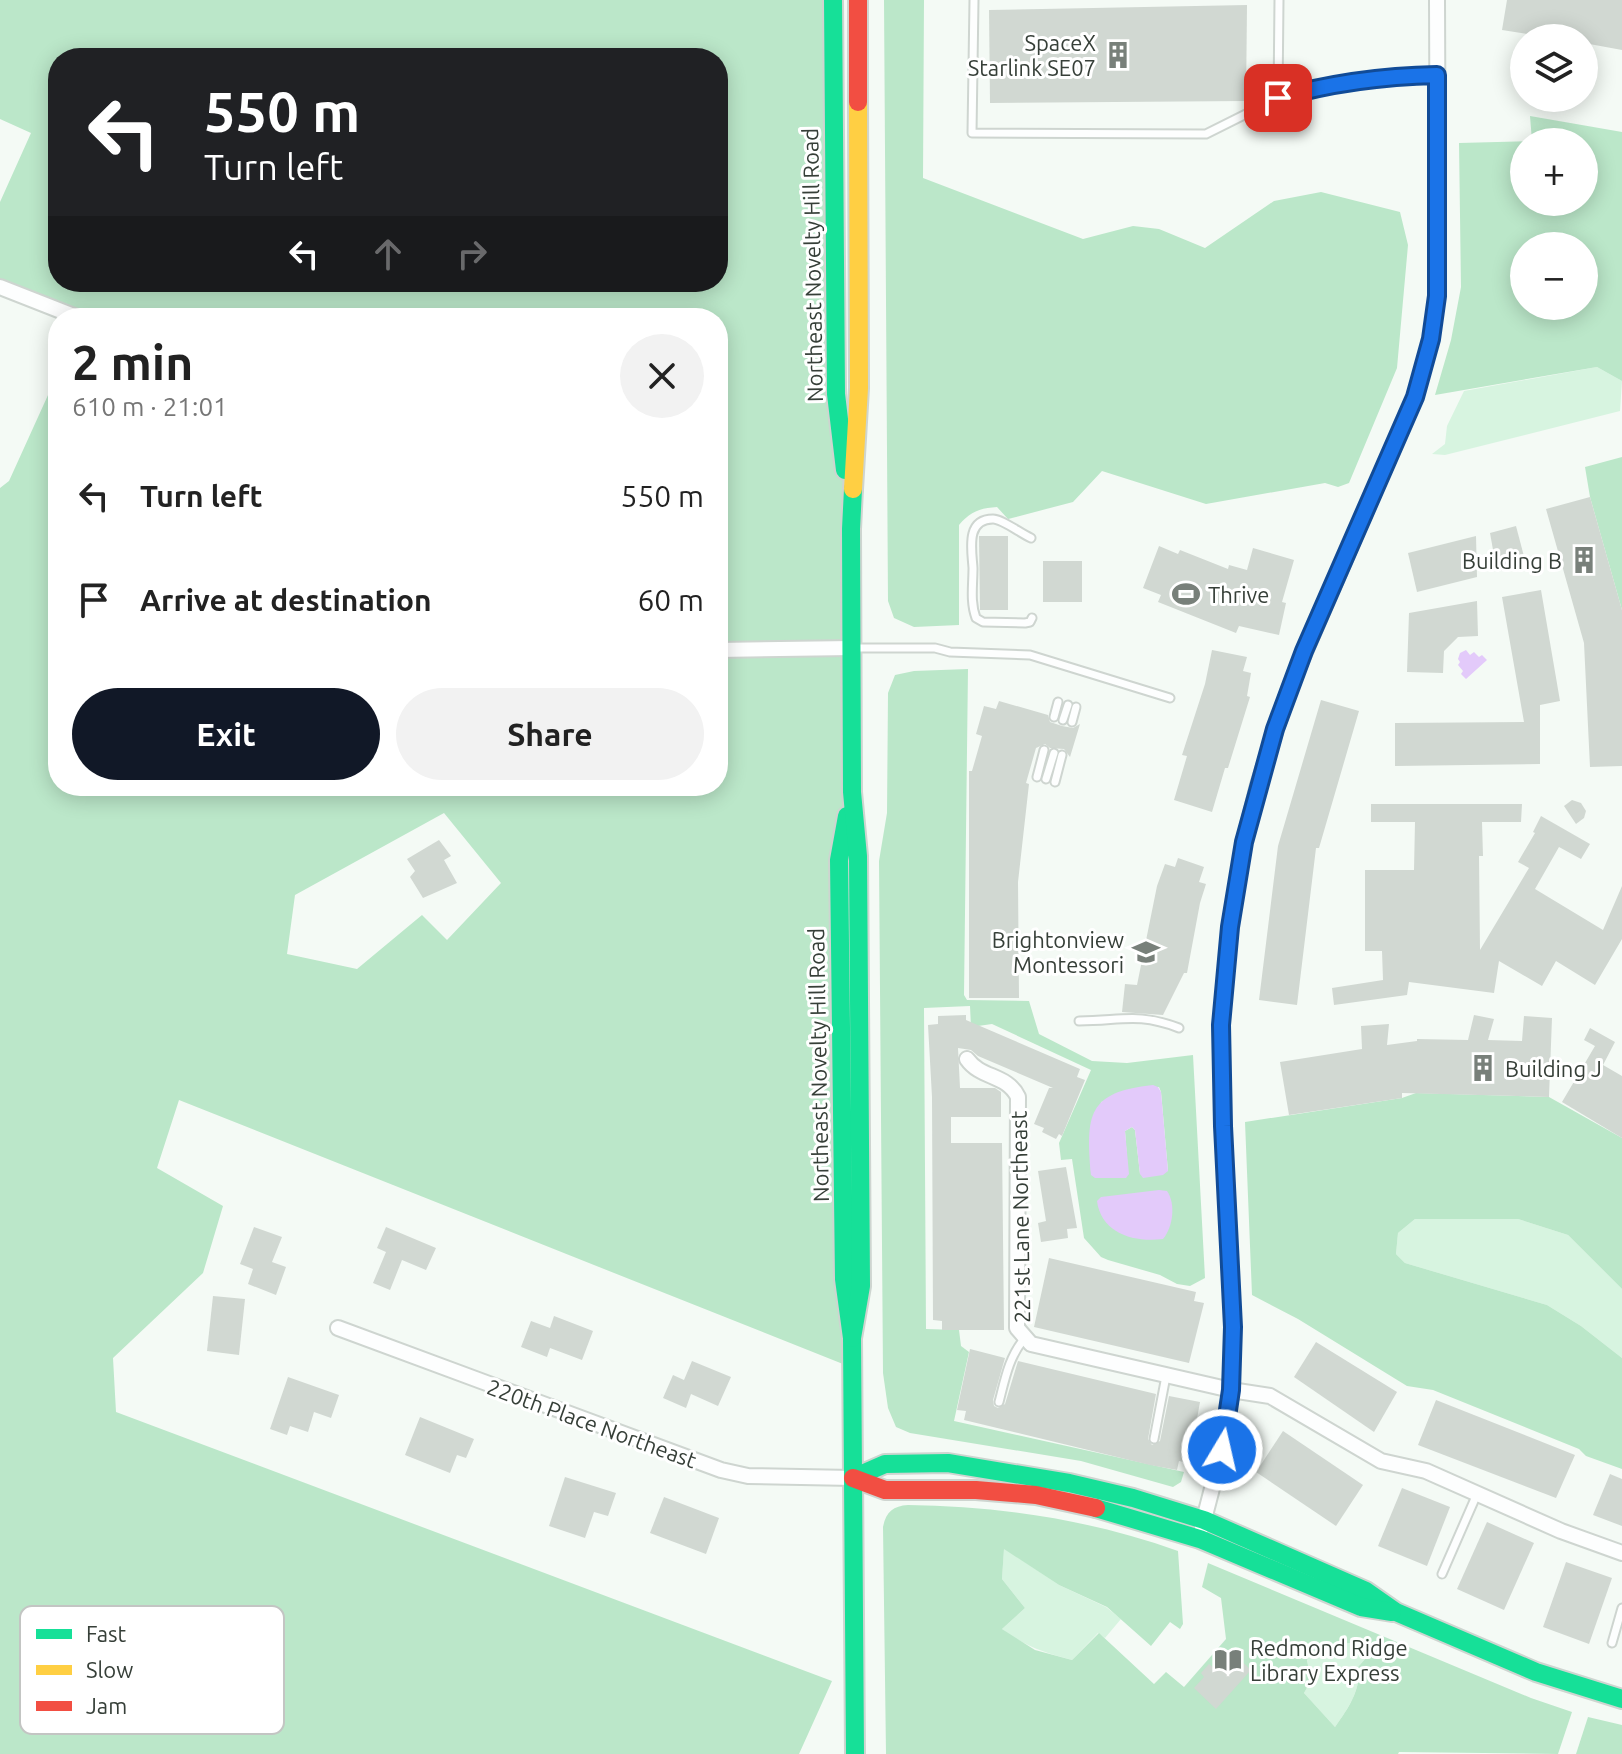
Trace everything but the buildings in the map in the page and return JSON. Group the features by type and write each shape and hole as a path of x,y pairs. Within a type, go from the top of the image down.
{"main road":[{"name":"Northeast Novelty Hill Road","path":"833,0 836,394 851,529"},
{"name":"Northeast Novelty Hill Road","path":"855,1754 852,1338 861,1270 858,856 852,792 851,529 859,388 858,0"},
{"path":"853,1478 885,1464 948,1463 1069,1483 1133,1498 1204,1520 1366,1591 1396,1612 1536,1672 1622,1699"},
{"path":"853,1478 885,1490 976,1490 1036,1495 1148,1522 1200,1539 1361,1607 1396,1612"}],"street":[{"path":"1200,1539 1222,1450 1231,1390 1233,1327 1221,1037 1230,927 1244,842 1280,716 1304,651 1415,397 1431,339 1437,296 1437,0"},
{"path":"0,287 54,308"},
{"path":"728,650 852,648"},
{"name":"221st Lane Northeast","path":"967,1059 975,1070 1005,1081 1018,1097 1017,1328 1024,1339 1041,1347 1166,1376 1270,1396 1381,1461 1426,1471 1561,1531 1622,1553"},
{"name":"220th Place Northeast","path":"338,1328 721,1470 748,1476 853,1478"}],"lane":[{"path":"974,0 972,133 1206,134 1278,98 1327,85 1376,77 1437,75"},
{"path":"1278,98 1279,0"},
{"path":"1031,538 1014,531 1002,520 987,519 977,525 971,549 972,603 976,618 983,622 1025,623 1032,618"},
{"path":"852,648 935,648 967,653 1017,653 1170,698"},
{"path":"1054,717 1058,702"},
{"path":"1068,721 1072,706"},
{"path":"1037,777 1044,750"},
{"path":"1050,780 1058,754"},
{"path":"1079,1021 1113,1021 1124,1016 1152,1018 1179,1028"},
{"path":"999,1402 1009,1364 1024,1339"},
{"path":"1154,1439 1166,1376"},
{"path":"1442,1574 1478,1492"},
{"path":"1612,1643 1622,1608"}],"green space":[{"path":"0,0 833,0 836,394 851,529 853,1368 179,1100 157,1168 223,1206 203,1273 113,1358 116,1412 832,1681 799,1754 0,1754 0,488 9,481 48,395 48,796 728,796 728,308 54,308 0,287 0,202 31,133 0,119","holes":["444,813 501,883 447,940 422,915 357,969 287,954 295,895"]},
{"path":"884,0 924,0 923,178 1083,239 1133,226 1159,229 1205,248 1274,201 1321,192 1400,212 1408,245 1397,368 1349,483 1338,487 1325,483 1206,504 1102,471 1073,502 1008,519 997,507 985,508 971,514 959,525 959,625 914,627 894,618 888,601"},
{"path":"1530,116 1622,132 1622,381 1597,367 1435,395 1451,340 1461,287 1459,143 1510,142 1510,216 1598,216 1598,128 1531,128"},
{"path":"1597,367 1622,381 1620,411 1445,455 1432,454 1445,444 1447,426 1464,391"},
{"path":"1622,457 1622,610 1590,497 1585,467"},
{"path":"968,669 964,995 967,1000 1029,1001 1039,1034 1092,1061 1127,1063 1193,1055 1205,1278 1190,1286 1177,1284 1160,1275 1101,1257 1084,1238 1072,1159 1061,1160 1059,1143 1091,1070 992,1024 971,1027 970,1006 924,1008 926,1329 959,1330 961,1346 969,1352 954,1421 1184,1472 1181,1482 1173,1487 1081,1461 910,1433 896,1427 888,1408 883,1373 879,861 887,813 888,693 895,675 914,671","holes":["1159,1087 1168,1171 1140,1174 1135,1130 1132,1127 1125,1131 1128,1173 1101,1102"]},
{"path":"1416,1093 1549,1097 1622,1138 1622,1289 1568,1235 1518,1219 1415,1219 1398,1233 1396,1254 1405,1263 1547,1305 1581,1326 1622,1358 1622,1469 1433,1390 1407,1386 1298,1319 1252,1295 1245,1122 1402,1098"},
{"path":"1415,1219 1518,1219 1568,1235 1622,1289 1622,1358 1581,1326 1547,1305 1405,1263 1396,1254 1398,1233"},
{"path":"903,1506 976,1508 1045,1517 1112,1531 1178,1551 1183,1624 1180,1629 1170,1622 1151,1646 1107,1607 1059,1585 1004,1549 1002,1579 1025,1608 1002,1629 1035,1650 1072,1660 1099,1633 1154,1684 1166,1672 1184,1687 1226,1639 1221,1598 1202,1587 1208,1563 1531,1698 1572,1712 1558,1754 886,1754 883,1527 891,1511","holes":["1351,1643 1374,1649 1358,1667 1356,1691 1335,1727 1304,1693 1311,1681 1307,1660 1316,1650 1331,1644"]},
{"path":"1004,1548 1059,1585 1106,1607 1121,1619 1105,1638 1098,1633 1072,1660 1018,1640 1002,1629 1025,1608 1002,1579"},
{"path":"1351,1643 1374,1649 1358,1667 1356,1691 1335,1727 1304,1693 1311,1681 1307,1659 1321,1648"},
{"path":"1588,1717 1622,1725 1622,1754 1576,1754"}],"shaded area":[{"path":"1466,650 1470,655 1474,652 1487,660 1466,679 1461,674 1463,671 1458,659 1460,653"},
{"path":"1153,1085 1161,1092 1168,1171 1163,1175 1143,1178 1132,1127 1125,1131 1129,1174 1126,1178 1095,1178 1091,1175 1089,1137 1095,1110 1115,1094"},
{"path":"1167,1191 1172,1209 1169,1228 1163,1239 1141,1239 1121,1234 1105,1221 1097,1201 1101,1197"}],"traffic: fast":[{"path":"833,0 836,394 845,470"},
{"path":"852,1338 861,1286 858,856 852,792 853,489"},
{"path":"847,816 839,860 844,1279 852,1338 855,1754"},
{"path":"853,1478 885,1464 948,1463 1069,1483 1133,1498 1204,1520 1366,1591 1396,1612 1536,1672 1622,1699"},
{"path":"1096,1508 1200,1539 1361,1607 1392,1612"}],"traffic: slow":[{"path":"853,489 859,388 858,102"}],"traffic: jam":[{"path":"858,0 858,102"},
{"path":"853,1478 885,1490 976,1490 1036,1495 1096,1508"}],"place":[{"name":"SpaceX Starlink SE07","path":"1118,55"},
{"name":"Building B","path":"1584,560"},
{"name":"Thrive","path":"1186,594"},
{"name":"Brightonview Montessori","path":"1146,952"},
{"name":"Building J","path":"1483,1068"},
{"name":"Redmond Ridge Library Express","path":"1228,1660"}],"route":[{"path":"1222,1450 1231,1390 1233,1327 1221,1025 1230,927 1244,842 1258,785 1304,651 1415,397 1431,339 1437,296 1437,75 1376,77 1327,85 1278,98"}]}
